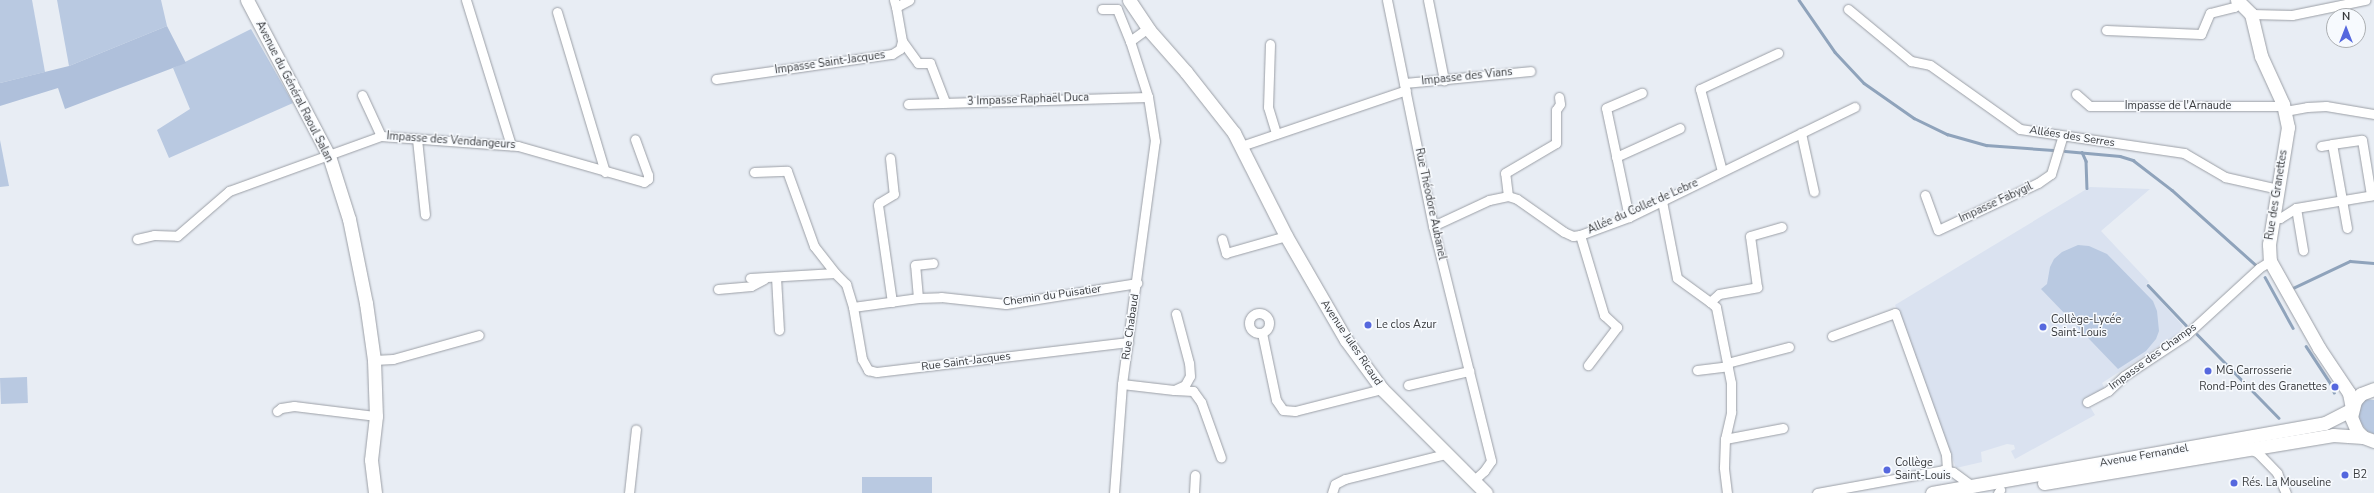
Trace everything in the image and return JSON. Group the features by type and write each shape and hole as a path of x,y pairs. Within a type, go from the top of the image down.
{"main road":[{"name":"Avenue du Général Raoul Salan","path":"247,0 329,156 349,219 366,303 374,360 376,416 371,460 375,493"},
{"name":"Avenue Jules Ricaud","path":"1129,0 1148,28 1191,78 1241,146 1286,236 1346,340 1382,389 1486,493"},
{"path":"2238,1 2252,14"},
{"name":"Rue des Granettes","path":"2252,14 2261,56 2284,109 2288,127 2269,244 2270,261 2319,348 2349,393 2353,424 2368,439"},
{"path":"2343,382 2356,389 2371,389"},
{"path":"2352,409 2361,394 2371,389"},
{"name":"Avenue Fernandel","path":"1932,493 1977,490 2325,424 2352,409"},
{"name":"Avenue Fernandel","path":"1977,490 1999,492 2333,435 2368,439"},
{"path":"365,493 366,478 371,460"}],"street":[{"path":"466,0 510,145"},
{"path":"909,0 895,3 902,41 918,63 930,62 945,102"},
{"name":"Rue Théodore Aubanel","path":"1387,0 1433,226 1491,461 1484,471 1473,481"},
{"path":"1428,0 1444,80"},
{"path":"2252,14 2292,15 2365,0"},
{"path":"2106,30 2201,34 2210,13 2234,7 2238,1"},
{"name":"Rue Chabaud","path":"1102,9 1117,8 1130,41 1148,97 1154,141 1137,283 1122,384 1114,493"},
{"name":"Allées des Serres","path":"1848,9 1911,60 1930,65 2020,129 2062,137 2184,153 2225,177 2278,189"},
{"path":"557,12 605,172"},
{"path":"1130,41 1148,28"},
{"name":"Impasse Saint-Jacques","path":"716,79 892,54 900,49 902,41"},
{"path":"1270,44 1268,107 1276,134"},
{"path":"1722,171 1700,89 1778,53"},
{"name":"Impasse des Vians","path":"1405,87 1444,80 1530,71"},
{"path":"1241,146 1405,87"},
{"path":"1628,217 1606,108 1642,93"},
{"name":"Impasse de l'Arnaude","path":"2076,94 2090,106 2284,109 2326,106 2374,114"},
{"path":"362,95 381,136"},
{"name":"3 Impasse Raphaël Duca","path":"908,104 1148,97"},
{"path":"1433,226 1489,200 1508,196 1505,173 1556,143 1556,110 1560,104 1559,98"},
{"name":"Allée du Collet de Lebre","path":"1508,196 1517,199 1564,232 1573,236 1580,236 1628,217 1855,107"},
{"path":"1616,157 1680,128"},
{"path":"1801,133 1814,192"},
{"name":"Impasse des Vendangeurs","path":"137,239 154,236 177,236 229,191 381,136 510,145 531,149 636,182 644,182 648,179 635,139"},
{"name":"Impasse Fabygil","path":"1925,195 1938,230 2038,183 2047,177 2051,174 2062,137"},
{"path":"417,139 425,215"},
{"path":"2273,219 2280,218 2296,208 2373,195 2370,165 2362,140 2321,146"},
{"path":"2332,144 2347,228"},
{"path":"890,158 894,194 879,202 878,205 895,302"},
{"path":"754,172 787,171 814,246 835,273 846,284 853,307"},
{"path":"1662,200 1677,278 1716,307 1731,383 1731,412 1725,438 1724,467 1727,493"},
{"path":"2296,208 2303,250"},
{"path":"1710,302 1719,294 1757,287 1750,236 1782,227"},
{"path":"1222,239 1226,253 1286,236"},
{"path":"1580,236 1604,315 1617,327 1588,365"},
{"path":"889,247 895,302"},
{"name":"Impasse des Champs","path":"2087,402 2108,391 2124,376 2186,335 2259,268 2270,261"},
{"path":"918,298 915,265 933,263"},
{"path":"750,278 835,273"},
{"path":"718,289 751,286 772,277"},
{"path":"772,277 779,330"},
{"name":"Chemin du Puisatier","path":"853,307 918,298 941,298 1006,304 1137,283"},
{"name":"Rue Saint-Jacques","path":"853,307 862,360 868,370 877,372 1128,342"},
{"path":"1832,336 1894,313 1946,455 1947,471"},
{"path":"1174,390 1185,385 1190,376 1189,363 1176,314"},
{"path":"1262,333 1276,400 1283,410 1295,411 1382,389"},
{"path":"374,360 393,359 479,335"},
{"path":"1697,370 1728,365 1789,347"},
{"path":"1408,385 1469,371"},
{"path":"1122,384 1193,391 1202,402 1221,458"},
{"path":"277,411 287,406 294,406 376,416"},
{"path":"1725,438 1782,428"},
{"path":"629,493 636,430"},
{"path":"2250,449 2258,452 2280,477 2286,493"},
{"path":"1332,493 1335,484 1345,479 1446,454"},
{"path":"1819,492 1947,471 1958,475 1977,490"},
{"path":"1194,493 1195,475"}],"shaded area":[{"path":"0,0 32,0 45,72 0,83"},
{"path":"57,0 161,0 167,26 69,66"},
{"path":"167,26 186,63 65,109 58,88 0,106 0,83 69,66"},
{"path":"251,29 293,103 169,158 157,130 190,109 173,68"},
{"path":"0,140 9,186 0,187"},
{"name":"Collège-Lycée Saint-Louis","path":"2090,187 2150,189 2101,231 2149,282 2146,285 2183,326 2178,334 2102,383 2105,389 2086,400 2095,415 2015,459 2011,451 2015,449 2014,445 2007,444 1981,452 1982,462 1956,468 1895,305"},
{"path":"2078,245 2089,246 2107,254 2153,301 2157,311 2159,331 2156,339 2146,351 2118,369 2041,289 2047,284 2050,267 2054,259 2062,252"},
{"path":"27,377 28,403 1,404 0,378"},
{"path":"2365,399 2374,400 2374,434 2367,431 2359,421 2359,408"},
{"path":"862,477 932,477 932,493 862,493"}],"waterway":[{"path":"1799,0 1835,52 1864,83 1914,118 1947,134 1986,145 2053,150"},
{"path":"2065,151 2120,156 2133,160 2172,190 2256,265"},
{"path":"2082,152 2086,161 2087,188"},
{"path":"2291,289 2350,261 2374,263"},
{"path":"2265,277 2293,328"},
{"path":"2148,285 2186,325"},
{"path":"2197,334 2279,418"},
{"path":"2306,346 2331,384 2334,392"}],"place":[{"name":"Le clos Azur","path":"1368,325"},
{"name":"Collège-Lycée Saint-Louis","path":"2043,327"},
{"name":"MG Carrosserie","path":"2208,371"},
{"name":"Rond-Point des Granettes","path":"2335,387"},
{"name":"Collège Saint-Louis","path":"1887,470"},
{"name":"B2","path":"2345,475"},
{"name":"Rés. La Mouseline","path":"2234,483"}]}
